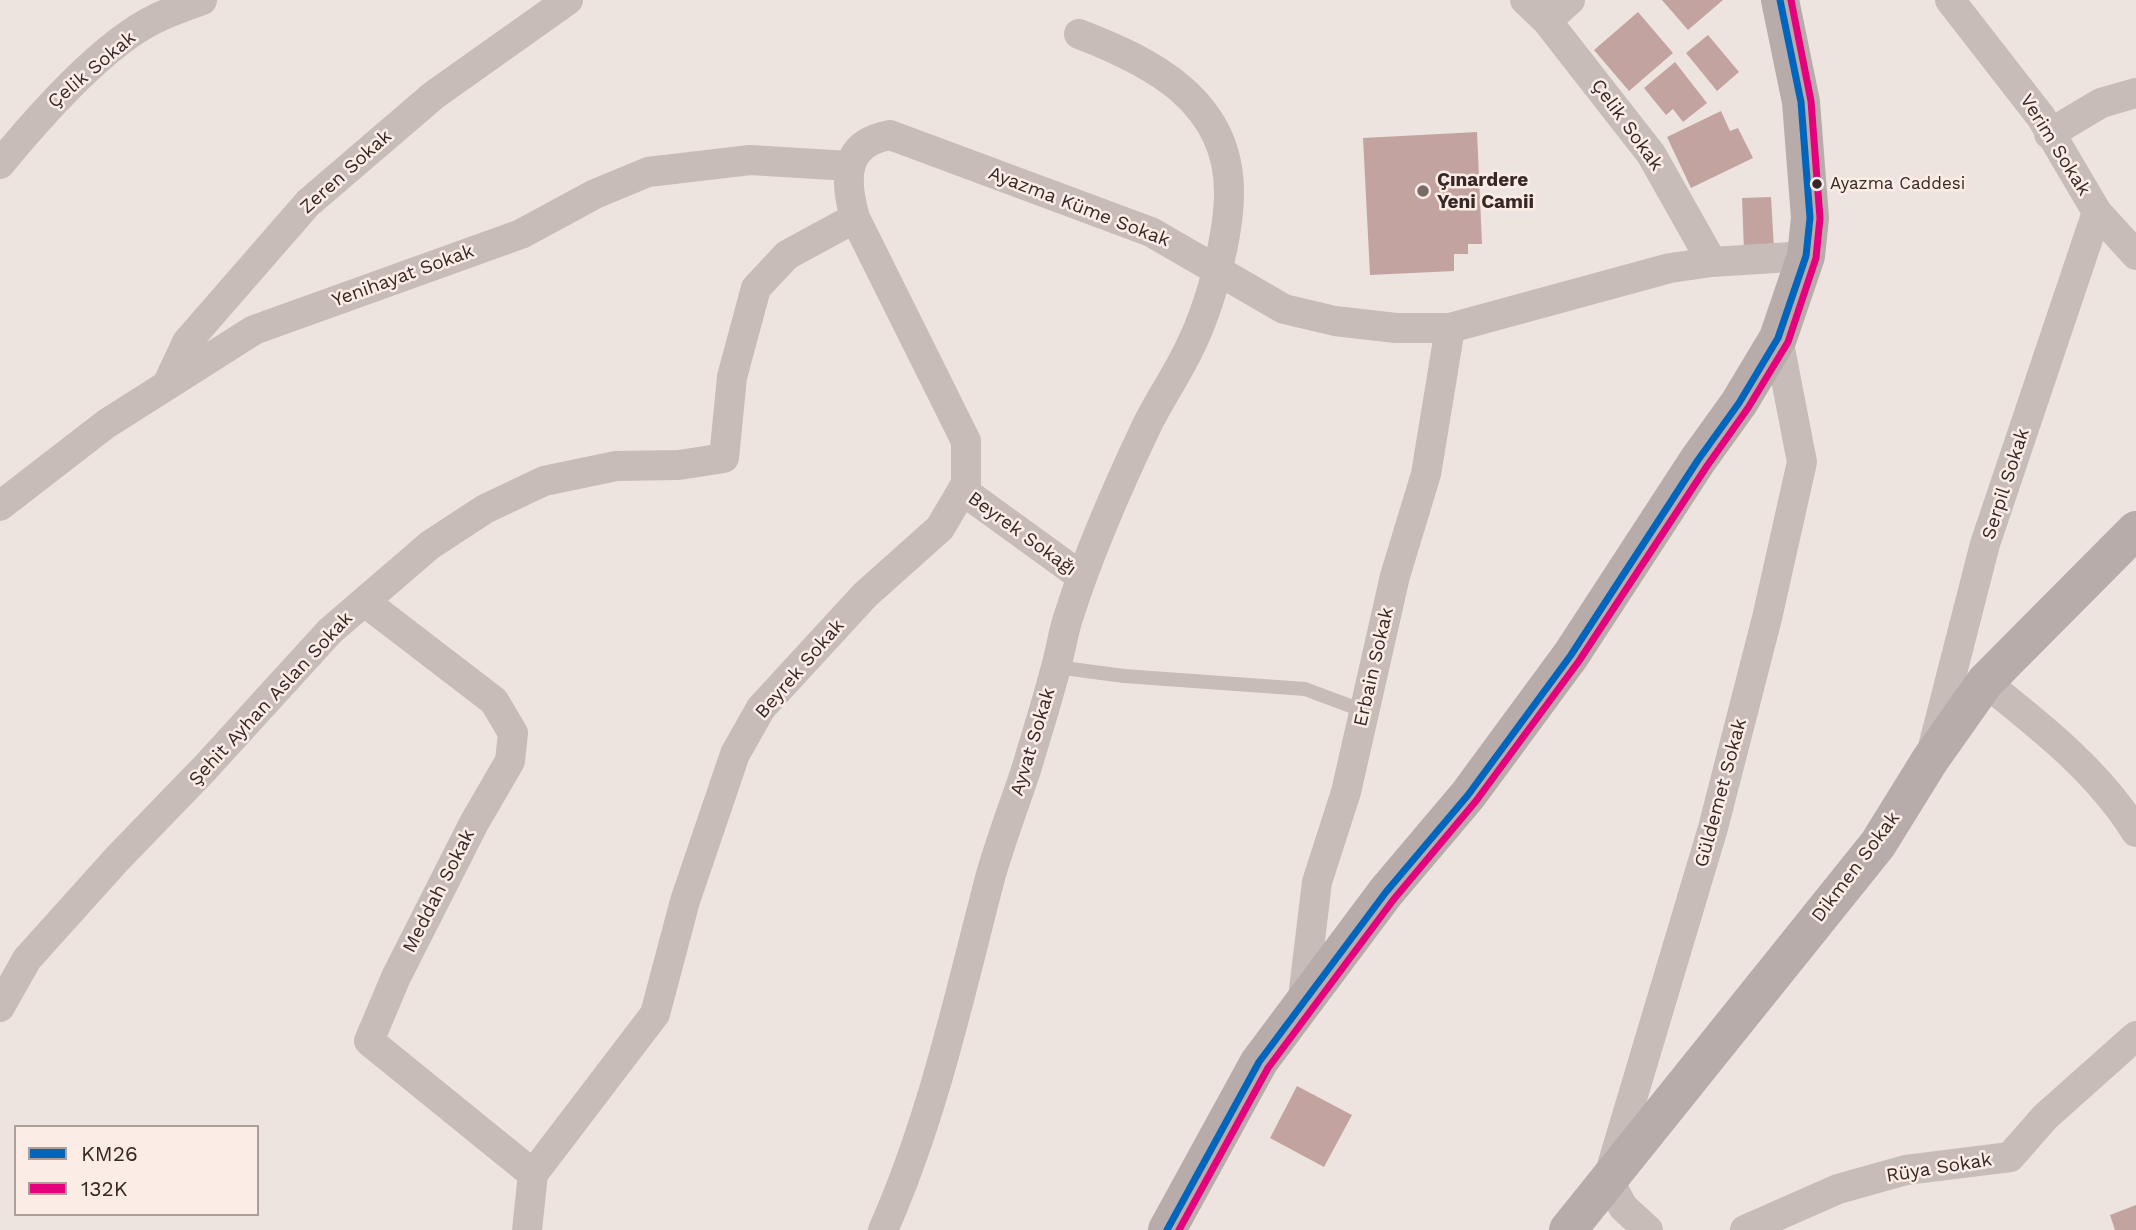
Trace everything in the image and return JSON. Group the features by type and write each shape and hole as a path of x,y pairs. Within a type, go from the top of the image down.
{"street":[{"name":"Çelik Sokak","path":"0,164 43,111 112,49 155,18 202,0"},
{"name":"Zeren Sokak","path":"167,385 187,342 308,203 435,95 568,0"},
{"name":"Çelik Sokak","path":"1525,0 1547,21 1651,154 1712,262"},
{"path":"1547,21 1570,0"},
{"path":"1167,1230 1259,1062 1386,892 1468,795 1571,655 1698,460 1739,403 1778,338 1806,256 1810,218 1804,130 1791,45 1780,0"},
{"name":"Verim Sokak","path":"1950,0 2041,117 2096,212 2136,255"},
{"name":"Ayvat Sokak","path":"883,1230 916,1152 965,985 991,875 1056,667 1067,619 1105,517 1149,421 1190,348 1203,317 1216,267 1229,191 1226,164 1211,124 1180,87 1144,61 1079,34"},
{"path":"2049,134 2101,103 2136,93"},
{"name":"Ayazma Küme Sokak","path":"849,166 864,143 890,135 1151,232 1216,267 1283,309 1335,321 1396,328 1450,328 1623,279 1712,262 1806,256"},
{"name":"Yenihayat Sokak","path":"0,506 106,424 254,330 521,234 595,194 648,172 750,160 849,166"},
{"name":"Beyrek Sokak","path":"533,1174 655,1014 685,901 735,754 761,708 865,595 940,528 966,484 965,441 855,218 848,194 849,166"},
{"name":"Serpil Sokak","path":"1930,760 1985,544 2096,212"},
{"name":"Şehit Ayhan Aslan Sokak","path":"0,1007 27,959 108,869 330,631 430,545 485,509 544,481 616,466 679,465 724,458 732,377 756,288 787,255 855,218"},
{"name":"Erbain Sokak","path":"1302,1006 1317,882 1346,792 1395,576 1426,474 1450,328"},
{"name":"Güldemet Sokak","path":"1569,1230 1608,1179 1713,828 1767,618 1801,462 1778,338"},
{"name":"Beyrek Sokağı","path":"962,490 1082,577"},
{"name":"Dikmen Sokak","path":"1608,1179 1878,844 1930,760 1985,682 2136,530"},
{"name":"Meddah Sokak","path":"365,601 494,701 513,733 510,761 474,822 396,977 369,1041 533,1174"},
{"path":"1985,682 2058,740 2131,813"},
{"name":"Rüya Sokak","path":"1745,1230 1838,1189 1906,1170 2010,1157 2045,1117 2136,1036"},
{"path":"527,1230 533,1174"},
{"path":"1608,1179 1623,1207 1648,1230"}],"lane":[{"path":"1056,667 1124,676 1305,690 1364,711"}],"building":[{"path":"1662,0 1723,0 1688,30"},
{"path":"1638,12 1673,53 1629,91 1594,50"},
{"path":"1708,35 1739,72 1717,91 1686,53"},
{"path":"1675,62 1707,103 1683,122 1673,109 1666,115 1644,88"},
{"path":"1721,111 1730,131 1738,128 1753,158 1691,188 1667,137"},
{"name":"Çınardere Yeni Camii","path":"1477,132 1482,244 1468,244 1468,254 1454,254 1454,271 1370,275 1363,138"},
{"path":"1771,197 1774,249 1744,251 1742,198"},
{"path":"1297,1086 1352,1115 1324,1167 1270,1138"},
{"path":"2136,1205 2136,1230 2115,1230 2110,1215"}],"transit line":[{"name":"KM26","path":"1167,1230 1259,1062 1386,892 1468,795 1571,655 1698,460 1739,403 1778,338 1806,256 1810,218 1801,102 1780,0"},
{"name":"132K","path":"1179,1230 1268,1068 1394,899 1476,801 1579,661 1748,408 1788,342 1816,258 1820,218 1811,101 1791,0"}],"place":[{"name":"Ayazma Caddesi","path":"1817,184"},
{"name":"Çınardere Yeni Camii","path":"1423,191"}]}
